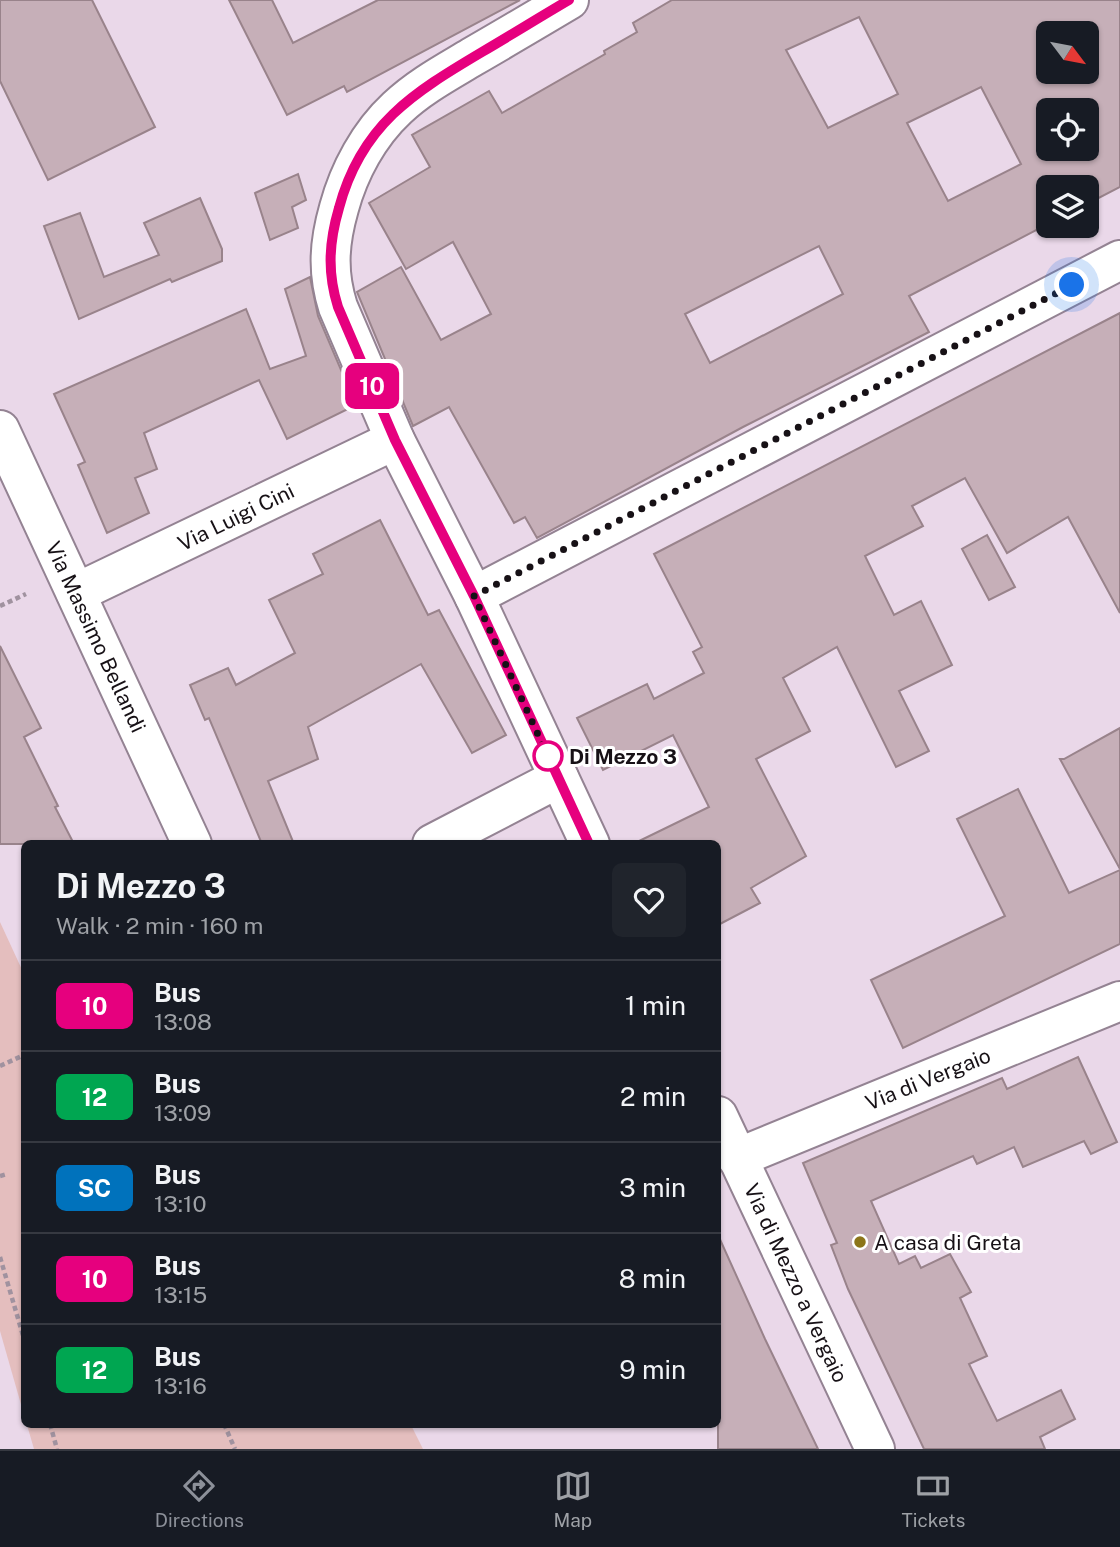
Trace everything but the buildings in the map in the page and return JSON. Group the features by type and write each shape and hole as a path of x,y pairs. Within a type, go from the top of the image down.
{"street":[{"path":"569,0 427,85 398,107 376,131 358,158 341,200 331,237 332,286 338,307 395,440 474,596 588,840"},
{"path":"474,596 1120,260"},
{"name":"Via Massimo Bellandi","path":"0,430 190,840"},
{"name":"Via Luigi Cini","path":"76,593 395,440"},
{"path":"440,840 559,778"},
{"name":"Via di Vergaio","path":"737,1158 1120,1001"},
{"name":"Via di Mezzo a Vergaio","path":"721,1123 875,1449"}],"path":[{"path":"0,606 26,594"},
{"path":"0,1066 21,1056"},
{"path":"0,1177 7,1174"},
{"path":"0,1257 21,1329"},
{"path":"51,1428 57,1449"},
{"path":"226,1428 235,1449"}],"shaded area":[{"path":"0,922 21,968 21,1404 0,1331"},
{"path":"28,1428 412,1428 423,1449 34,1449"}],"bus line":[{"name":"10","path":"569,0 427,85 398,107 376,131 358,158 341,200 331,237 330,263 332,286 338,307 395,440 474,596 587,840"}],"place":[{"name":"Di Mezzo 3","path":"548,756"},
{"name":"A casa di Greta","path":"860,1242"}],"route":[{"path":"548,756 474,596 1072,285"}]}
